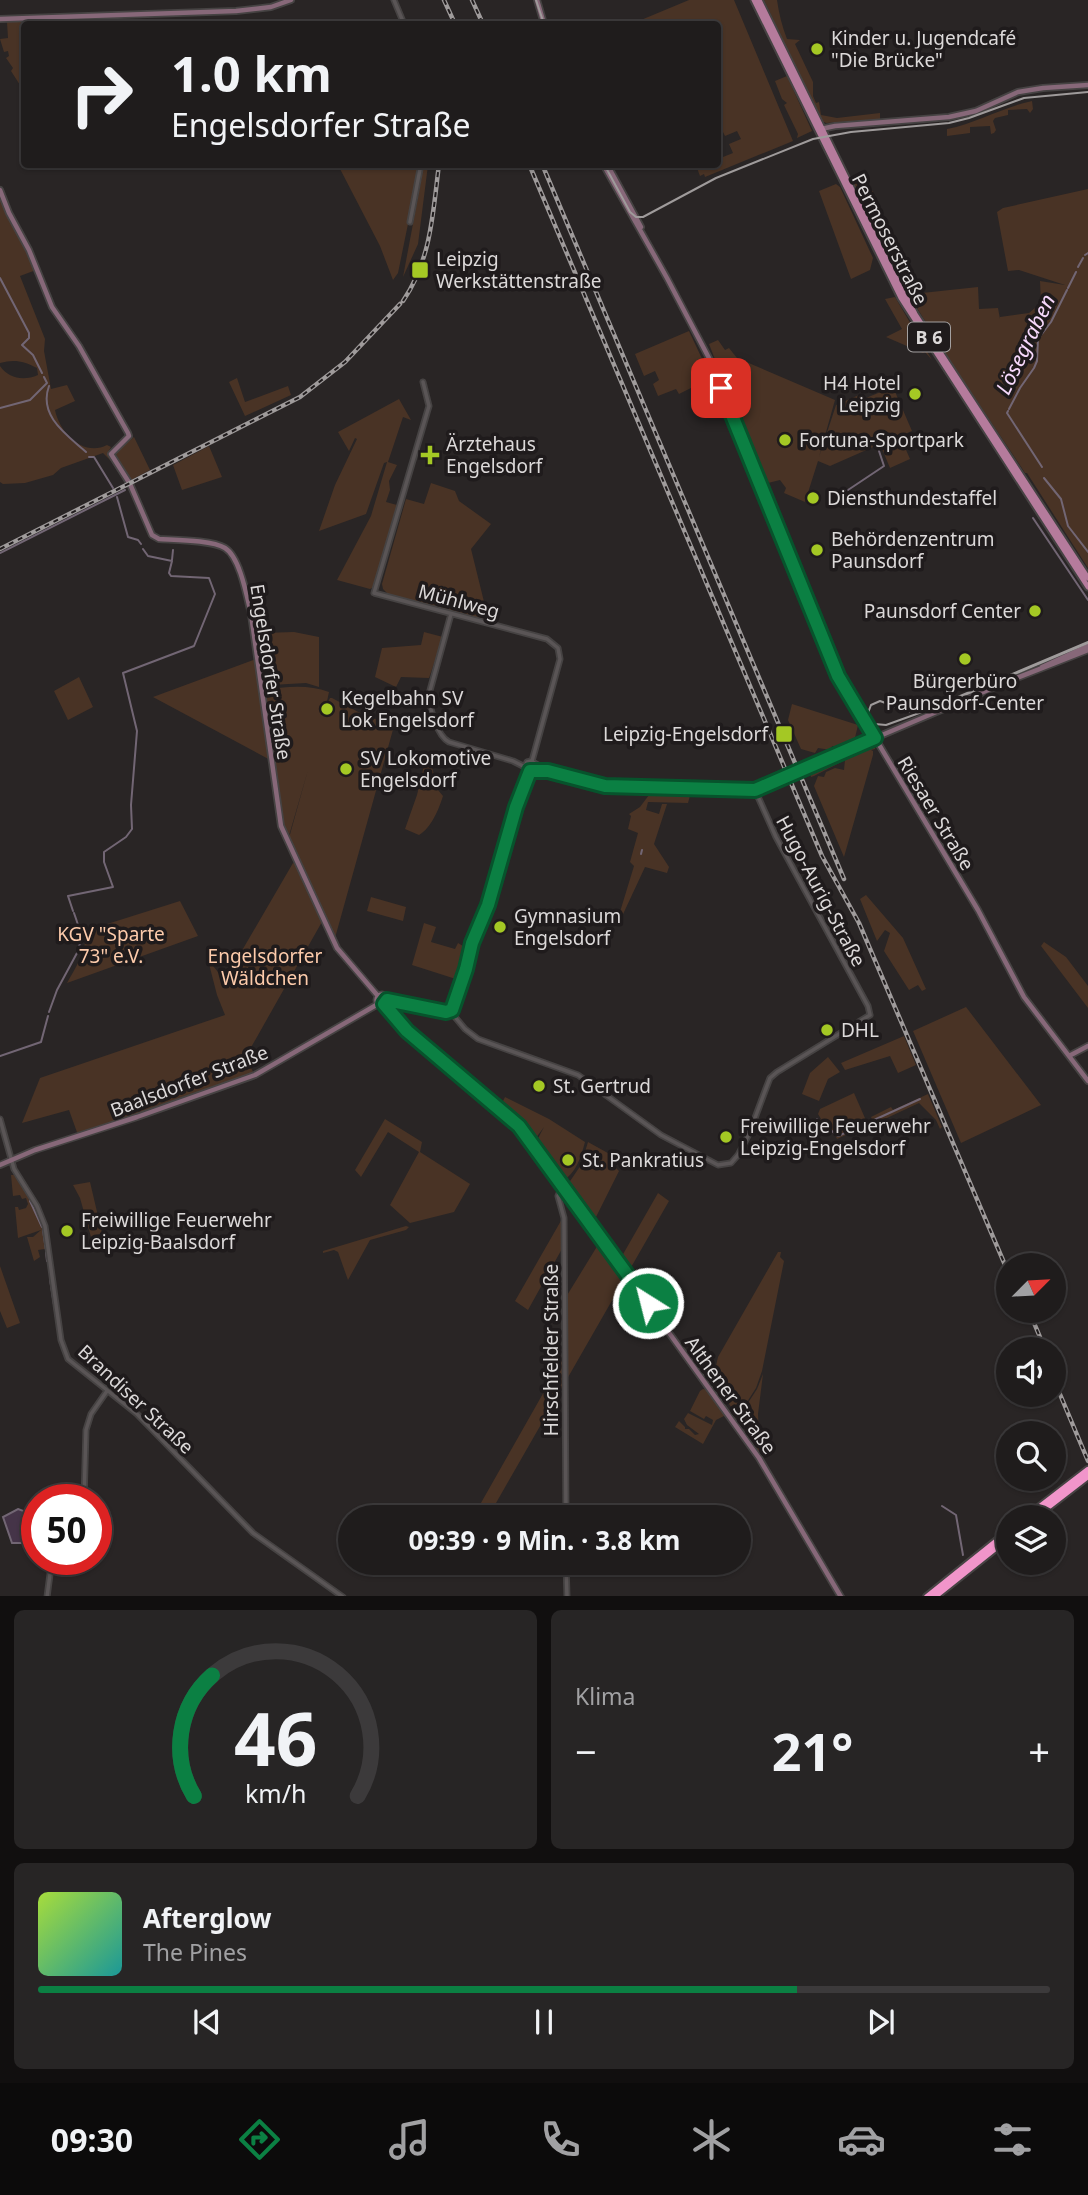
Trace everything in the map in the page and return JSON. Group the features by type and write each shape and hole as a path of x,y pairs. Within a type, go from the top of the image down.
{"highway":[{"path":"1043,1505 1088,1472"},
{"path":"1049,1505 1088,1472"},
{"path":"927,1596 996,1542"},
{"path":"935,1596 996,1548"}],"main road":[{"path":"0,19 236,11 269,7 291,0"},
{"path":"537,0 543,21"},
{"name":"Permoserstraße","path":"756,0 788,73 915,314 1088,578"},
{"name":"Permoserstraße","path":"756,0 890,279 914,321 1088,587"},
{"path":"820,130 835,126 950,117 976,111 1018,92 1088,85"},
{"name":"Riesaer Straße","path":"607,168 715,372 838,676 990,930 1024,997 1088,1081"},
{"name":"Engelsdorfer Straße","path":"0,190 9,213 30,250 52,307 79,346 128,433 129,436 111,454 130,484 152,535 159,539 218,545 226,548 234,559 251,614 281,826 337,948 377,996"},
{"path":"875,738 1088,648"},
{"path":"377,996 383,995 383,1003"},
{"path":"377,996 383,1003"},
{"name":"Baalsdorfer Straße","path":"0,1165 254,1075 383,1003"},
{"name":"Althener Straße","path":"383,1003 407,1031 513,1120 563,1185 759,1458 840,1596"},
{"path":"1069,1056 1088,1046"}],"street":[{"path":"394,0 403,21"},
{"path":"410,222 420,168"},
{"name":"Mühlweg","path":"423,382 429,406 380,575 377,594 537,636 551,641 558,648 560,659 530,766"},
{"path":"451,614 429,694 431,707 444,740 516,762 605,786 755,790 770,786 875,738"},
{"path":"383,1003 450,1011 472,943 488,905 530,766"},
{"name":"Hugo-Aurig-Straße","path":"450,1011 465,1029 478,1039 574,1073 661,1135 718,1165 729,1164 737,1157 749,1134 772,1076 870,1015 758,802 755,790"},
{"name":"Brandiser Straße","path":"0,1119 11,1160 45,1226 64,1352 70,1361 142,1419 253,1534 342,1596"},
{"name":"Hirschfelder Straße","path":"563,1185 558,1196 564,1218 566,1505"},
{"path":"84,1484 86,1430 91,1414 107,1391"},
{"path":"47,1596 50,1575"},
{"path":"566,1575 566,1596"}],"green space":[{"path":"689,0 734,0 793,141 705,177 704,174 700,176 697,168 721,168 721,158 733,153 729,144 741,139 737,131 725,136 721,133 721,21 641,20"},
{"path":"764,0 777,0 787,39 800,40 795,44 813,82 813,96 816,103 819,102 821,115 837,118 880,113 880,119 826,123 822,121"},
{"path":"7,22 21,22 21,89 6,58 9,56 8,51 4,52 0,39 8,38"},
{"path":"787,76 812,131 797,138 798,134 784,105 787,103 782,99 775,81"},
{"path":"1032,101 1033,109 1030,113 1027,109 1008,110 1008,115 995,118 994,133 991,134 990,126 970,127 970,133 947,136 947,129"},
{"path":"340,168 419,168 398,273 393,280 380,246"},
{"path":"423,168 428,168 418,244 403,277"},
{"path":"852,182 861,183 866,190 873,191 874,197 865,197 866,204 869,204 870,214 875,214 876,222 883,229 910,285 917,284 922,293 978,287 979,309 998,308 1000,319 1029,313 1041,303 1040,281 1065,285 1019,270 1008,271 997,212 1003,208 1088,189 1088,568 911,298"},
{"path":"836,184 840,187 873,258 870,270 851,279 819,191"},
{"path":"0,195 36,270 20,276 45,339 44,351 51,389 67,385 75,401 55,410 58,419 68,435 82,446 111,447 108,452 113,463 103,453 61,468 53,475 25,483 0,482 0,366 17,378 38,375 37,368 23,362 0,363"},
{"path":"895,297 932,360 925,352 886,337 902,329 885,299"},
{"path":"689,331 711,378 679,394 676,389 658,396 653,384 659,380 655,371 644,376 635,354"},
{"name":"Fortuna-Sportpark","path":"718,340 725,350 729,348 737,358 835,400 819,457 836,405 859,395 861,400 893,387 912,431 900,436 910,459 890,468 880,444 830,466 818,461 805,502 784,493 786,488 780,480 764,484 729,400 734,390 725,385 709,344"},
{"path":"237,378 245,402 288,386 291,395 245,416 229,382"},
{"path":"399,399 411,420 403,417 388,462 397,465 389,481 390,490 386,502 397,505 374,587 370,589 337,580 371,516 387,462 384,463 366,514 319,531 335,485 357,439 355,438 349,451 338,432"},
{"path":"134,437 150,470 131,480 115,453"},
{"path":"209,446 222,477 182,490 173,465"},
{"path":"431,483 455,491 459,501 491,524 471,549 489,622 388,594 383,589 382,584 406,499 424,504"},
{"path":"294,632 319,637 319,687 306,683 271,685 263,633"},
{"path":"424,632 443,637 429,678 401,677 396,687 375,677 382,648 421,645"},
{"path":"256,659 263,690 296,687 321,689 329,692 326,706 332,698 362,714 394,726 335,938 289,838 308,770 288,839 283,827 274,762 153,697"},
{"path":"79,677 93,707 68,720 54,691"},
{"path":"792,704 858,725 854,742 841,743 840,748 832,746 831,750 818,748 815,753 801,749 788,720"},
{"path":"868,747 875,749 871,750 873,755 844,857 814,786 818,776 824,777 826,772 835,768 844,770 845,760 814,776 811,777 810,773"},
{"path":"429,756 438,790 443,796 431,823 419,835 405,829 426,757"},
{"path":"652,791 691,792 688,803 648,802 646,810 659,814 662,804 667,804 654,844 669,867 667,873 645,867 616,925 634,866 630,862 638,833 628,829 631,816 629,814 640,807"},
{"name":"Engelsdorfer Wäldchen","path":"293,863 296,864 323,920 249,1051 243,1051 254,1074 78,1135 69,1110 22,1123 40,1078 225,1015 208,960 223,978 233,966"},
{"path":"866,895 903,938 926,989 922,991 918,985 909,990 884,951 890,933 885,930 877,941 860,899"},
{"path":"371,897 406,907 403,921 367,911"},
{"name":"KGV \"Sparte 73\" e.V.","path":"180,901 198,936 67,983 83,951 85,931"},
{"path":"424,923 436,927 431,942 455,949 458,943 468,949 459,980 412,965"},
{"path":"1044,942 1066,957 1088,986 1088,1008 1041,946"},
{"path":"966,1007 1041,1105 961,1143 913,1031"},
{"path":"904,1036 916,1065 898,1073 890,1056 845,1070 841,1063"},
{"path":"828,1057 840,1072 828,1079 819,1101 802,1094 810,1073"},
{"path":"854,1093 868,1125 837,1139 818,1121 821,1119 818,1114 820,1109"},
{"path":"928,1094 942,1127 940,1129 936,1120 919,1103 874,1124 871,1117"},
{"path":"505,1097 549,1119 585,1142 577,1164 567,1178 562,1181 535,1144 544,1127 533,1142 500,1107"},
{"path":"385,1119 422,1142 420,1152 470,1184 454,1212 410,1223 390,1205 419,1152 388,1132 361,1177 355,1170"},
{"path":"588,1142 615,1157 612,1164 619,1171 593,1223 566,1187 581,1165"},
{"path":"11,1175 14,1175 35,1208 44,1227 45,1249 38,1250 40,1257 34,1261 27,1237 33,1237 41,1230 18,1238 15,1207 19,1210 26,1208 28,1204 26,1198 13,1196"},
{"path":"90,1182 102,1233 91,1237 80,1198 73,1185"},
{"path":"658,1193 669,1201 495,1505 480,1505 566,1353 566,1297 601,1240 618,1263"},
{"path":"562,1219 563,1247 528,1310 515,1301"},
{"path":"409,1227 406,1230 370,1240 348,1280 338,1252 334,1250 323,1253 323,1251"},
{"path":"778,1252 781,1252 780,1257 784,1261 762,1371 756,1388 738,1416 711,1380 710,1370 716,1366 718,1357"},
{"path":"0,1266 20,1323 7,1328 0,1311"},
{"path":"763,1374 758,1414 760,1453 745,1430 750,1424 747,1420 740,1424 737,1420 757,1389"},
{"path":"703,1389 709,1390 726,1415 716,1420 703,1444 675,1427 679,1421 685,1429 695,1435 699,1434 687,1425 684,1419 688,1413 712,1425 713,1420 706,1416 704,1419 690,1411"}],"shaded area":[{"path":"18,1509 21,1510 21,1543 12,1543 3,1517"}],"waterway":[{"name":"Lösegraben","path":"1078,267 1083,258"},
{"name":"Lösegraben","path":"1068,288 1076,272"},
{"path":"0,278 29,333 29,338 22,345 33,355 42,373"},
{"name":"Lösegraben","path":"1009,409 1037,361 1038,339 1051,322 1067,290"},
{"path":"0,408 30,400 47,383 44,377"},
{"path":"49,386 47,407 51,416 63,432 86,452"},
{"name":"Lösegraben","path":"1008,411 1042,467"},
{"path":"845,492 884,466 879,451"},
{"path":"89,457 94,457 113,488"},
{"name":"Lösegraben","path":"1044,478 1061,499 1068,526 1088,552"},
{"path":"0,553 125,490"},
{"path":"117,497 128,537 141,544"},
{"path":"1033,518 1088,600"},
{"path":"73,911 68,896 113,887 104,862 104,852 126,837 132,829 131,805 137,731 123,673 194,646 215,594 209,578 171,576 169,573 172,561 148,556 143,549"},
{"path":"172,560 173,550"},
{"path":"641,854 642,850"},
{"path":"74,913 80,936 78,950"},
{"path":"49,1012 57,990 77,953"},
{"path":"0,1056 41,1042 48,1016"},
{"path":"874,1120 920,1099"},
{"path":"817,1119 838,1136 866,1124"},
{"path":"30,1201 42,1227"},
{"path":"43,1230 46,1250"},
{"path":"46,1252 47,1261"},
{"path":"50,1279 58,1330"},
{"path":"942,1506 956,1515 963,1555"}],"tram line":[{"path":"536,0 543,21"},
{"path":"606,168 630,212 636,217 643,217 716,178 813,139 851,132 949,123 1024,98 1088,92"},
{"path":"1088,642 934,707 910,712 880,701 871,705 868,713 875,724 886,725 936,707 1088,643"}],"railway":[{"path":"444,0 454,21"},
{"path":"472,0 482,21"},
{"path":"403,301 420,269 425,253 438,168"},
{"path":"531,168 822,856 859,923 1000,1253"},
{"path":"544,168 844,879"},
{"path":"0,549 300,397 345,362 400,304"},
{"path":"1034,1323 1040,1337"},
{"path":"1065,1407 1088,1461"}],"place":[{"name":"Kinder u. Jugendcafé \"Die Brücke\"","path":"817,49"},
{"name":"Leipzig Werkstättenstraße","path":"420,270"},
{"name":"H4 Hotel Leipzig","path":"915,394"},
{"name":"Fortuna-Sportpark","path":"785,440"},
{"name":"Ärztehaus Engelsdorf","path":"430,455"},
{"name":"Diensthundestaffel","path":"813,498"},
{"name":"Behördenzentrum Paunsdorf","path":"817,550"},
{"name":"Paunsdorf Center","path":"1035,611"},
{"name":"Bürgerbüro Paunsdorf-Center","path":"965,659"},
{"name":"Kegelbahn SV Lok Engelsdorf","path":"327,709"},
{"name":"Leipzig-Engelsdorf","path":"784,734"},
{"name":"SV Lokomotive Engelsdorf","path":"346,769"},
{"name":"Gymnasium Engelsdorf","path":"500,927"},
{"name":"DHL","path":"827,1030"},
{"name":"St. Gertrud","path":"539,1086"},
{"name":"Freiwillige Feuerwehr Leipzig-Engelsdorf","path":"726,1137"},
{"name":"St. Pankratius","path":"568,1160"},
{"name":"Freiwillige Feuerwehr Leipzig-Baalsdorf","path":"67,1231"}],"route":[{"path":"648,1303 519,1126 407,1031 384,1004 387,1000 446,1012 452,1010 472,943 488,905 516,807 530,771 548,771 605,786 755,790 770,786 875,738 838,676 721,388"}]}
